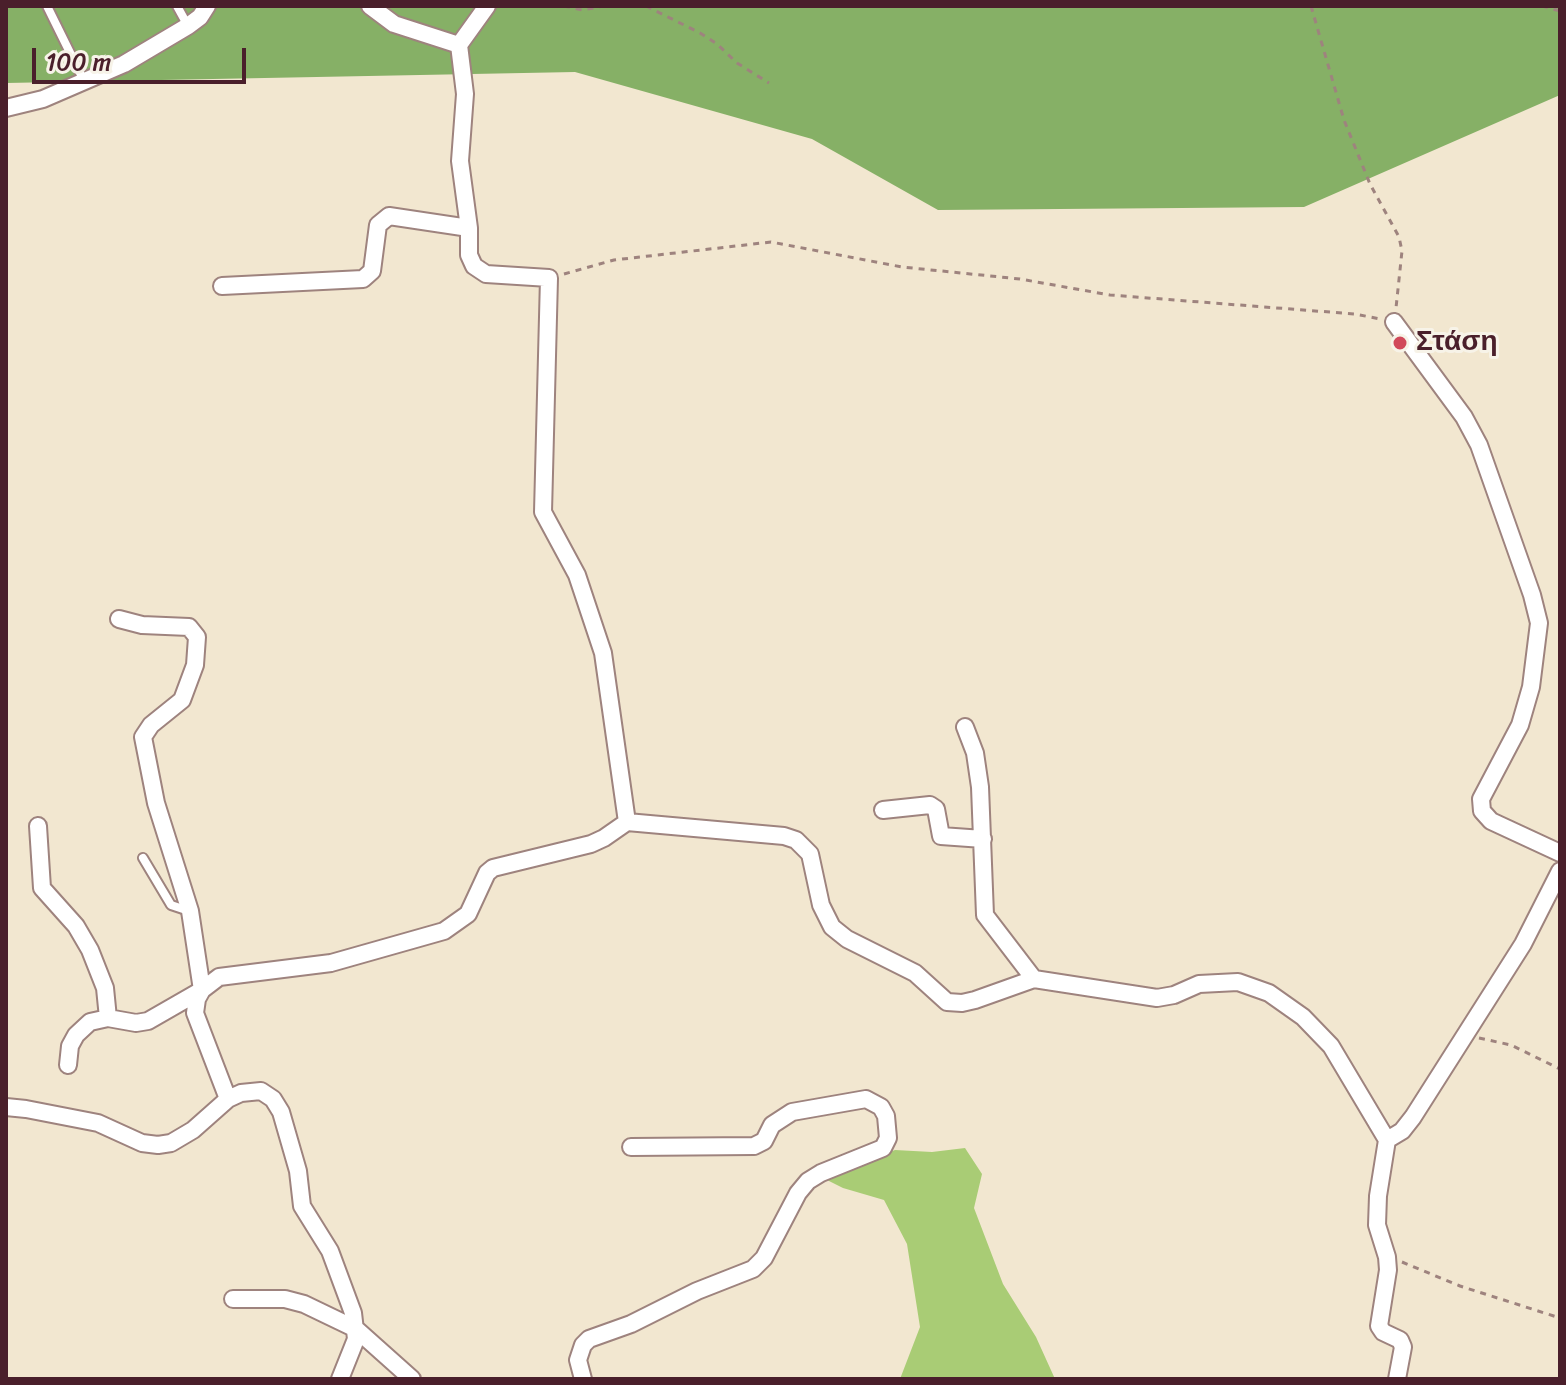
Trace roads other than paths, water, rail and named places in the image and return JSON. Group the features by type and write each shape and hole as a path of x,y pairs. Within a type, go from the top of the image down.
{"street":[{"path":"6,108 43,99 124,64 188,26 207,6"},
{"path":"370,6 394,24 459,45"},
{"path":"487,6 459,45 465,94 460,161 469,228 469,255 478,270 486,274 549,278 543,512 577,575 603,653 627,822"},
{"path":"222,286 363,279 372,271 378,225 389,216 469,228"},
{"path":"1394,322 1464,417 1479,445 1539,623 1531,687 1520,725 1481,799 1482,811 1491,821 1560,853"},
{"path":"119,619 142,625 189,627 197,637 195,665 182,700 151,725 143,737 156,803 190,911 202,990 195,1007 197,1020 228,1099"},
{"path":"965,727 977,764 985,915 1034,979"},
{"path":"883,810 930,805 936,809 941,836 983,839"},
{"path":"68,1065 70,1046 76,1035 90,1022 108,1018 136,1023 148,1021 219,977 331,963 444,931 468,914 487,873 493,868 591,844 627,822 784,836 796,840 810,854 821,905 832,927 847,939 915,973 947,1002 975,1000 1034,979 1157,998 1174,995 1199,984 1238,982 1255,987 1280,1001 1318,1030 1331,1046 1387,1140 1378,1196 1377,1225 1388,1270 1379,1326 1383,1332 1402,1343 1397,1379"},
{"path":"38,826 42,888 76,926 90,950 105,988 108,1018"},
{"path":"1387,1140 1402,1131 1413,1117 1523,944 1560,871"},
{"path":"6,1107 98,1123 142,1143 158,1145 171,1143 193,1130 228,1099 251,1090 261,1091 273,1099 278,1105 298,1171 302,1206 335,1260 353,1313 356,1339 340,1379"},
{"path":"583,1379 578,1360 583,1345 589,1339 631,1324 697,1291 753,1269 764,1258 798,1193 808,1181 883,1148 888,1138 886,1116 881,1107 866,1099 792,1112 772,1125 764,1141 754,1146 631,1147"},
{"path":"233,1299 290,1299 356,1329 412,1379"}],"lane":[{"path":"47,6 84,81"},
{"path":"177,6 188,26"},
{"path":"143,858 171,905 190,911"}],"place":[{"name":"Στάση","path":"1400,343"}]}
